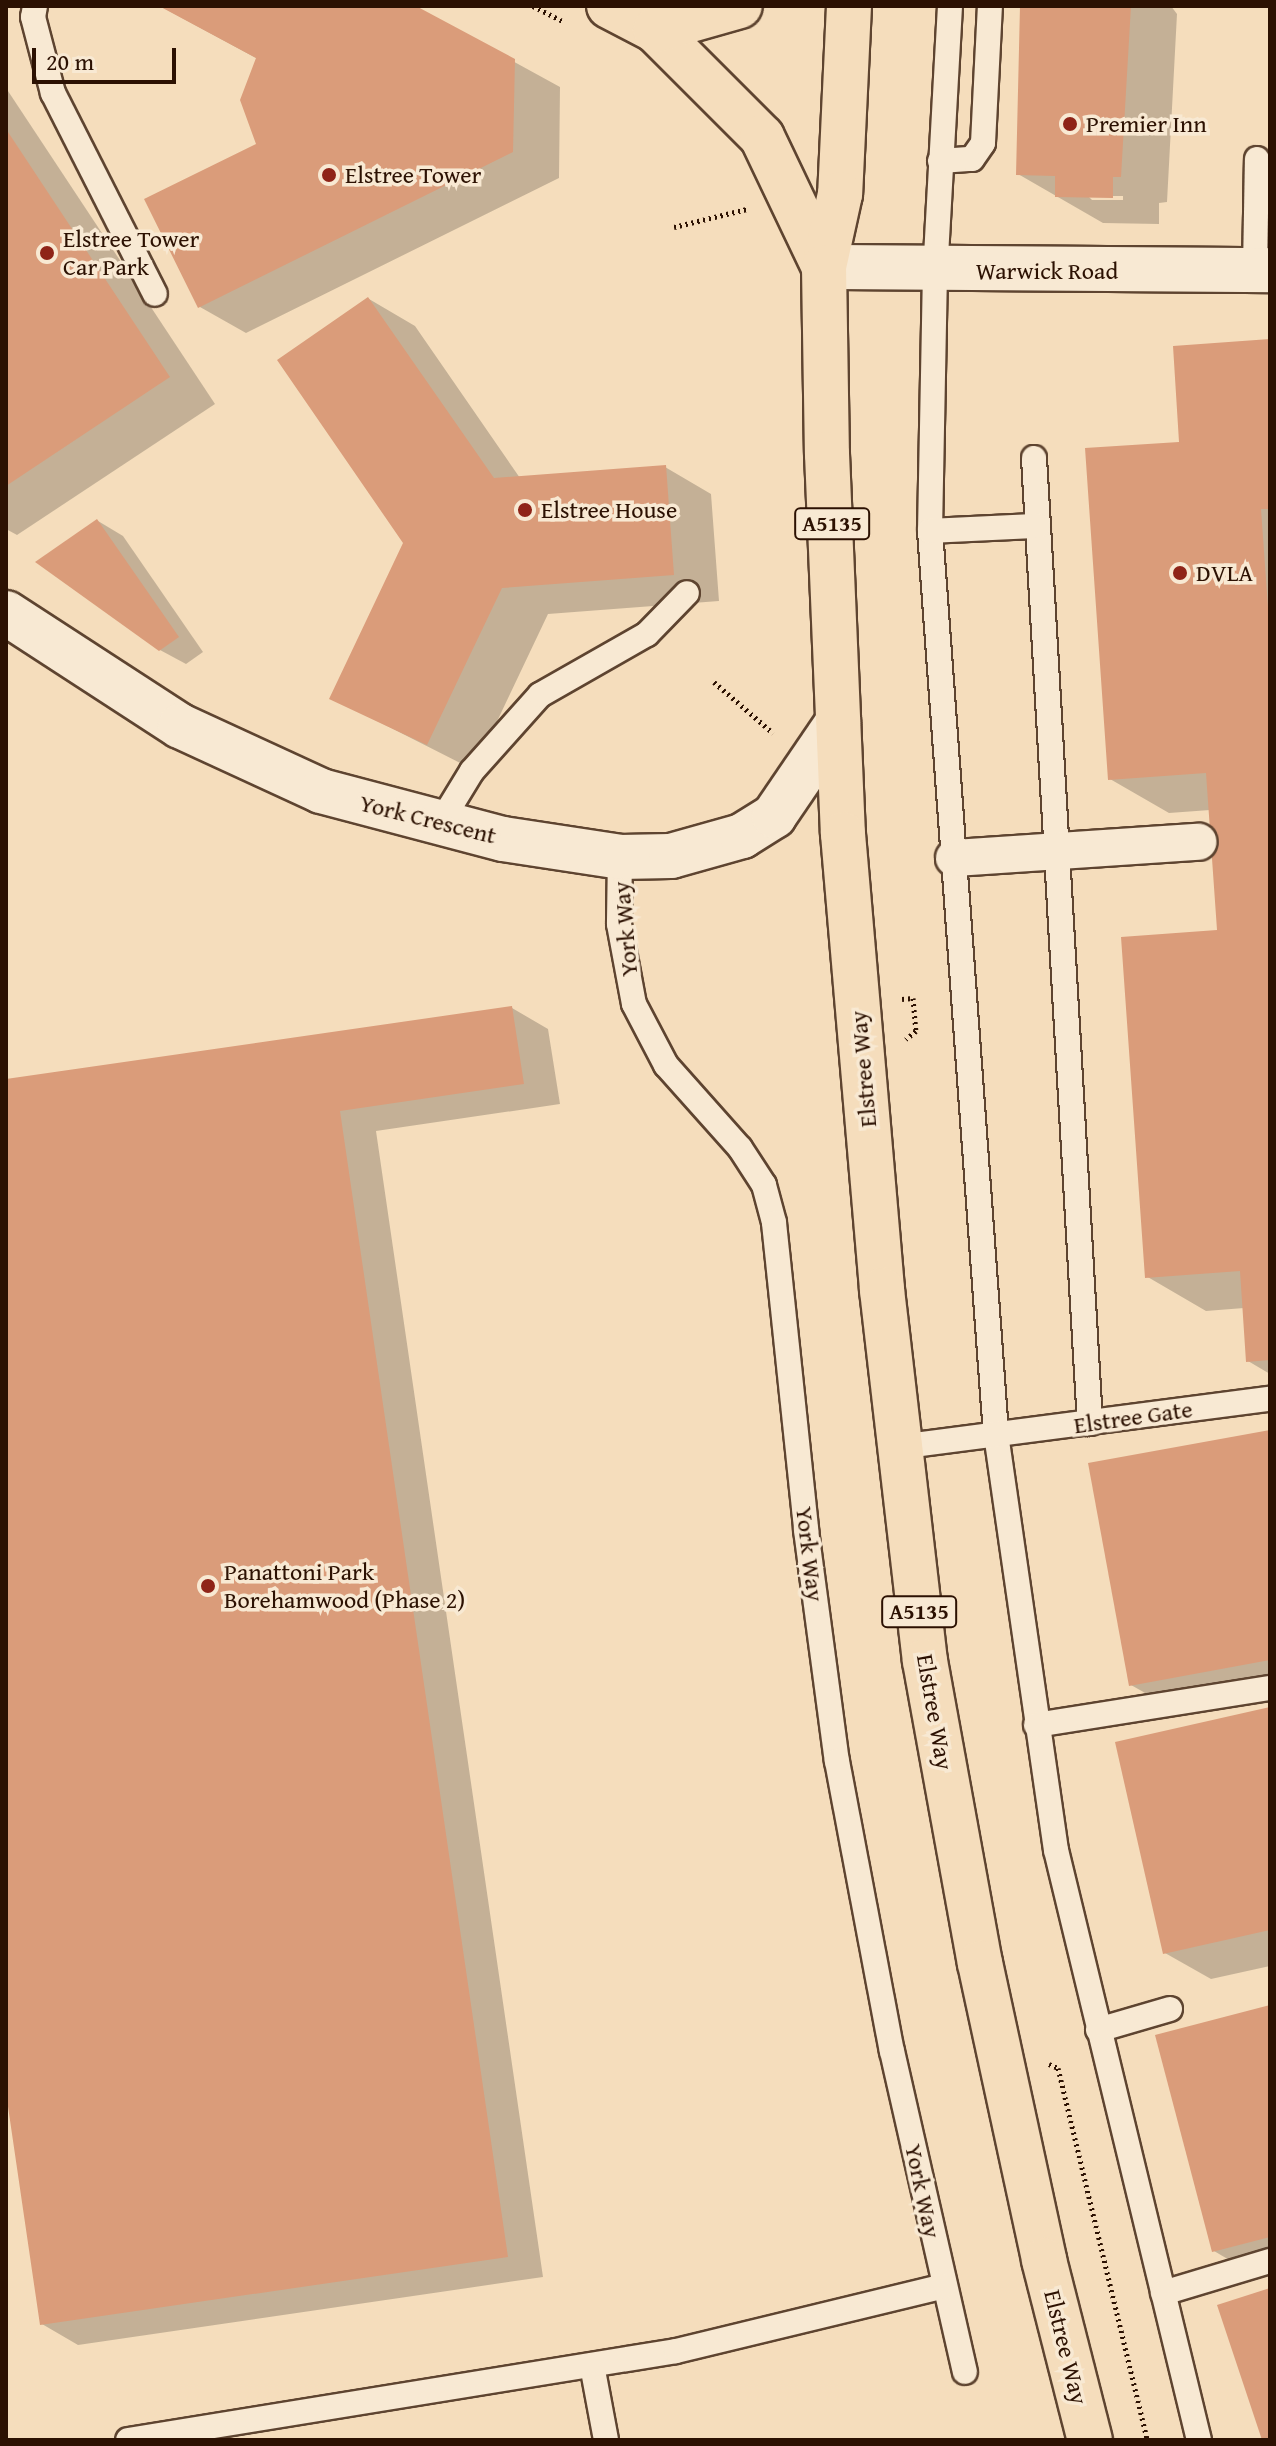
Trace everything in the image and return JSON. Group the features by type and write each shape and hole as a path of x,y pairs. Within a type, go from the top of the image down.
{"main road":[{"name":"A5135","path":"609,6 655,30 762,137 824,267"},
{"path":"655,30 740,6"},
{"name":"A5135","path":"838,722 824,267 840,194 849,6"},
{"name":"Elstree Way","path":"838,722 898,1447 925,1661 980,1963 1037,2230 1090,2440"}],"street":[{"name":"Warwick Road","path":"824,267 935,271 1263,270"},
{"name":"York Crescent","path":"6,613 180,726 321,791 439,825 620,857 709,849 753,830 774,816 802,782 838,722"},
{"path":"954,858 1198,842"}],"lane":[{"path":"950,6 935,271 930,531 996,1434 1056,1850 1199,2440"},
{"path":"940,161 972,159 983,143 990,6"},
{"path":"34,12 53,93 155,294"},
{"path":"1257,159 1263,270"},
{"path":"1034,458 1090,1423"},
{"path":"930,531 1038,526"},
{"path":"439,825 472,771 540,695 647,634 687,593"},
{"name":"York Way","path":"620,857 619,924 634,1004 666,1065 748,1160 764,1185 774,1223 837,1761 892,2051 965,2372"},
{"name":"Elstree Gate","path":"898,1447 1270,1399"},
{"path":"1036,1725 1270,1688"},
{"path":"1098,2030 1170,2009"},
{"path":"1163,2293 1270,2261"},
{"path":"128,2440 695,2347 944,2286"},
{"path":"592,2365 606,2440"}],"path":[{"path":"533,6 570,25"},
{"path":"674,227 763,206"},
{"path":"714,682 783,741"},
{"path":"913,998 916,1031"},
{"path":"1058,2068 1147,2440"}],"building":[{"name":"Elstree Tower","path":"159,6 416,6 515,59 513,152 198,308 144,199 256,144 240,100 256,58"},
{"name":"Premier Inn","path":"1020,6 1131,6 1121,177 1113,177 1113,198 1055,197 1055,176 1016,175"},
{"name":"Elstree Tower Car Park","path":"6,129 170,377 6,486"},
{"name":"Elstree House","path":"368,297 494,478 666,465 674,575 502,588 427,745 329,699 403,543 277,360"},
{"path":"1270,339 1270,509 1261,509 1270,636 1270,1360 1246,1362 1240,1271 1145,1278 1121,937 1217,930 1206,773 1108,780 1085,448 1179,442 1173,346"},
{"path":"97,519 179,637 159,651 35,562"},
{"name":"Panattoni Park Borehamwood (Phase 2)","path":"512,1006 524,1084 340,1111 508,2257 40,2325 6,2093 6,1079"},
{"path":"1270,1430 1270,1660 1129,1686 1088,1463"},
{"path":"1270,1707 1270,1930 1163,1954 1115,1742"},
{"path":"1270,2005 1270,2237 1212,2252 1155,2035"},
{"path":"1270,2288 1270,2440 1262,2440 1217,2305"}],"place":[{"name":"Premier Inn","path":"1070,124"},
{"name":"Elstree Tower","path":"329,175"},
{"name":"Elstree Tower Car Park","path":"47,253"},
{"name":"Elstree House","path":"525,510"},
{"name":"DVLA","path":"1180,573"},
{"name":"Panattoni Park Borehamwood (Phase 2)","path":"208,1586"}]}
